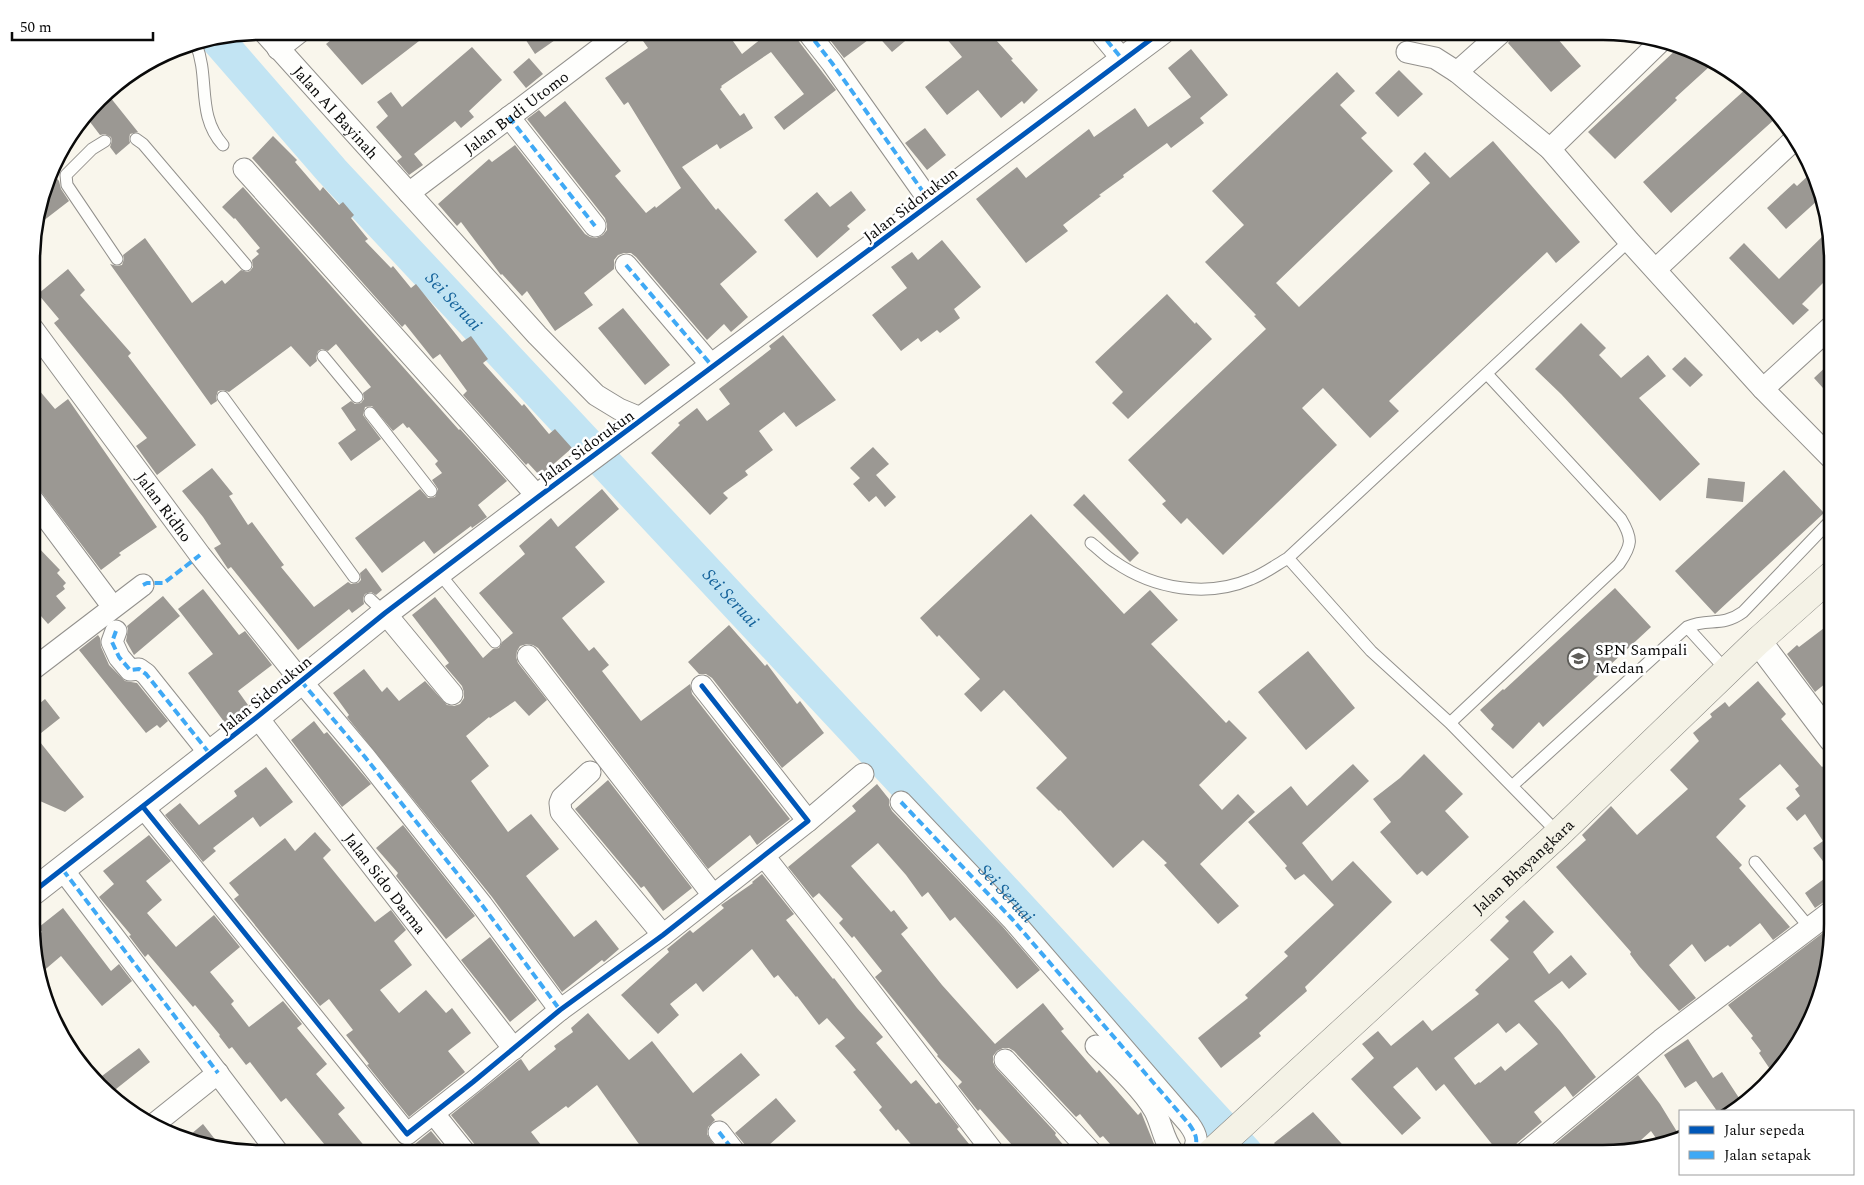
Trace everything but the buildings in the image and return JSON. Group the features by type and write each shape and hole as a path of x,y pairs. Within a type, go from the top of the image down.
{"main road":[{"name":"Jalan Bhayangkara","path":"1219,1145 1558,834 1758,641 1824,583"}],"street":[{"name":"Jalan AI Bayinah","path":"271,40 537,335 596,395 638,423"},
{"path":"278,48 289,40"},
{"name":"Jalan Budi Utomo","path":"408,194 611,40"},
{"path":"814,40 932,203"},
{"path":"1106,40 1123,60"},
{"name":"Jalan Sidorukun","path":"40,887 258,717 301,681 377,606 439,573 1150,40"},
{"path":"1457,72 1493,40"},
{"path":"1550,149 1657,47"},
{"path":"1407,52 1435,58 1457,72 1550,149 1628,241 1656,269 1763,389 1824,451"},
{"path":"509,117 595,226"},
{"path":"1656,269 1790,144"},
{"path":"244,169 538,497"},
{"path":"626,265 713,367"},
{"path":"1763,389 1824,333"},
{"name":"Jalan Ridho","path":"40,338 195,548 301,681 365,757 482,905 560,1010"},
{"path":"40,509 113,607"},
{"path":"40,664 143,584"},
{"path":"377,606 452,694"},
{"path":"116,631 112,642 119,657 130,670 143,670 210,754"},
{"path":"1758,641 1824,728"},
{"path":"528,656 713,895"},
{"path":"702,686 808,821"},
{"name":"Jalan Sido Darma","path":"258,717 514,1049"},
{"path":"590,772 562,798 560,803 561,812 663,935"},
{"path":"143,807 407,1134 560,1010 663,935 764,856 863,774"},
{"path":"901,802 1012,919 1190,1124 1197,1138 1196,1145"},
{"path":"764,856 987,1145"},
{"path":"63,870 272,1145"},
{"path":"1535,1145 1661,1040 1824,917"},
{"path":"1096,1046 1134,1084 1154,1109 1168,1145"},
{"path":"1005,1060 1084,1145"},
{"path":"159,1120 218,1073"},
{"path":"434,1114 459,1145"},
{"path":"719,1132 729,1145"}],"lane":[{"path":"197,50 202,68 207,120 216,137 223,145"},
{"path":"136,139 143,144 246,265"},
{"path":"105,141 92,149 66,175 67,185 117,259"},
{"path":"1091,543 1115,563 1139,576 1167,586 1194,589 1222,589 1252,579 1288,558 1628,241"},
{"path":"322,356 357,397"},
{"path":"1450,723 1618,564 1629,550 1630,540 1621,519 1487,374"},
{"path":"223,397 354,577"},
{"path":"370,413 431,491"},
{"path":"1512,786 1687,627 1700,623 1726,621 1738,616 1824,527"},
{"path":"1288,558 1371,651 1450,723 1558,834"},
{"path":"439,573 495,642"},
{"path":"1687,627 1727,671"},
{"path":"1755,862 1809,928"}],"waterway":[{"name":"Sei Seruai","path":"221,44 332,171 973,857 1239,1145"}],"marked path":[{"path":"814,40 931,203"},
{"path":"1106,40 1123,60"},
{"path":"509,117 595,226"},
{"path":"626,265 713,367"},
{"path":"143,585 147,583 164,583 200,555"},
{"path":"116,631 112,642 119,657 130,670 139,669 146,674 210,754"},
{"path":"301,681 365,757 482,905 560,1010"},
{"path":"901,802 1012,919 1189,1124 1194,1132 1196,1145"},
{"path":"63,870 218,1073"},
{"path":"719,1132 729,1145"}],"cycle path":[{"path":"40,887 257,717 385,613 1150,40"},
{"path":"143,807 407,1134 560,1010 663,935 808,821 702,686"}],"place":[{"name":"SPN Sampali Medan","path":"1579,658"}]}
